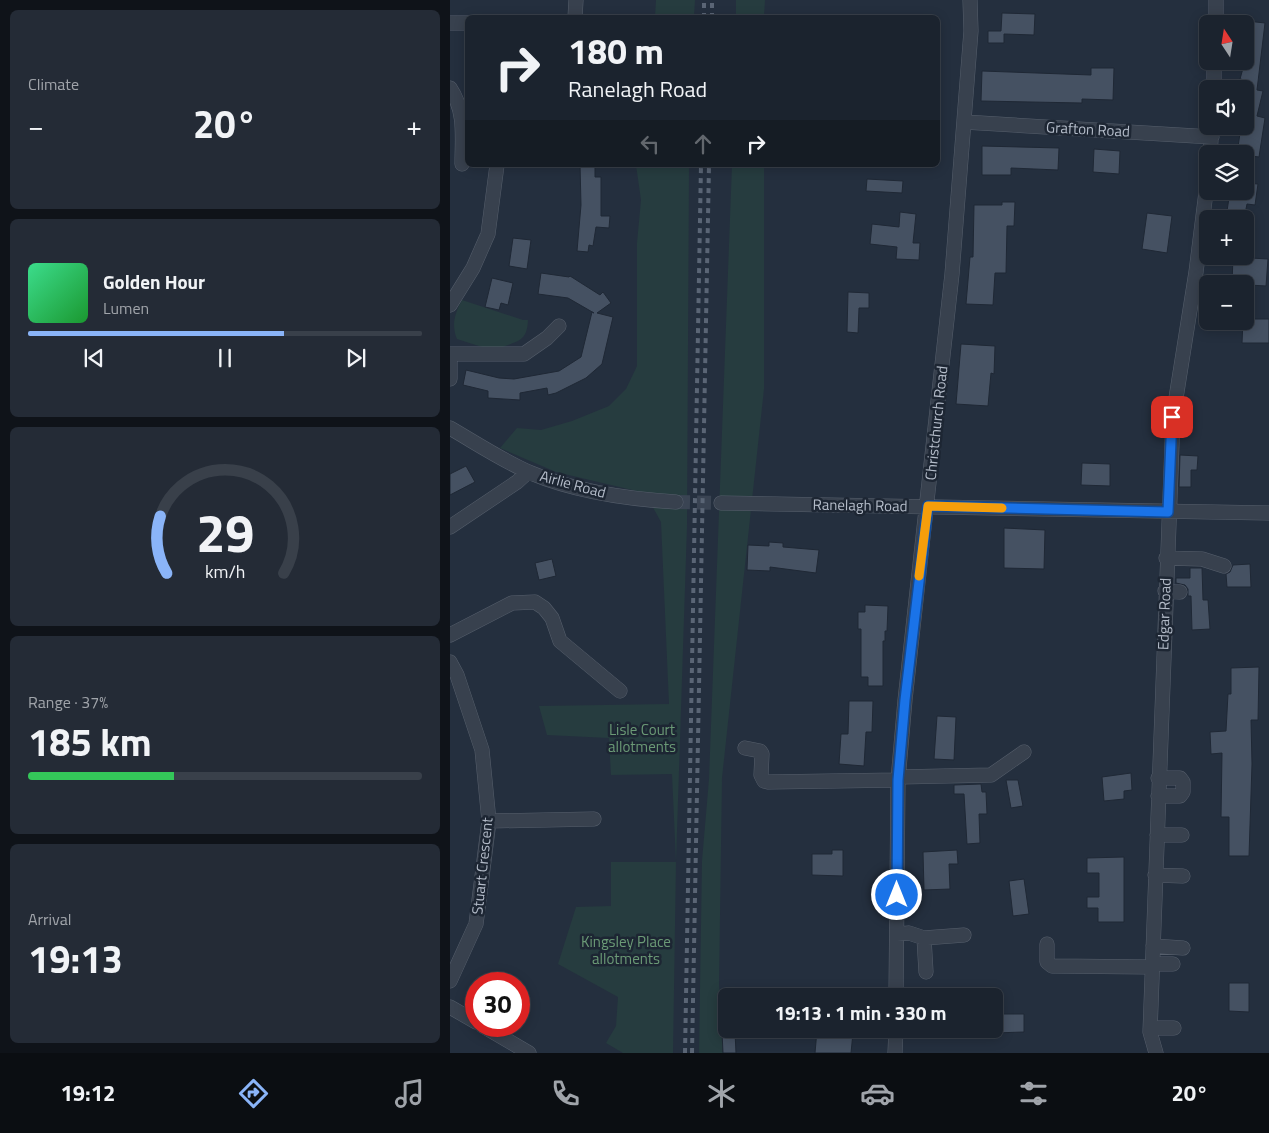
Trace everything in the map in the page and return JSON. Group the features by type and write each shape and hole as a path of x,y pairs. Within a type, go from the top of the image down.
{"street":[{"path":"575,15 576,0"},
{"name":"Christchurch Road","path":"896,988 898,779 952,274 964,122 970,0"},
{"path":"1216,0 1216,15"},
{"path":"450,23 465,23"},
{"path":"450,88 459,101 462,110 460,164"},
{"name":"Grafton Road","path":"964,122 1199,131"},
{"path":"451,301 473,268 488,234 497,167"},
{"name":"Edgar Road","path":"1156,1053 1150,1028 1172,417 1196,272 1205,200"},
{"path":"450,379 450,354 524,354 559,326"},
{"name":"Airlie Road","path":"450,428 528,472 579,488 641,500 676,502"},
{"path":"450,527 517,482 528,472"},
{"name":"Ranelagh Road","path":"721,503 1269,513"},
{"path":"1166,558 1202,559 1224,566"},
{"path":"1165,591 1180,592"},
{"path":"450,635 512,603 534,602 544,608 552,618 560,641 620,691"},
{"name":"Stuart Crescent","path":"450,662 457,675 482,750 489,821 476,924 450,981"},
{"path":"745,748 760,751 762,754 761,775 764,781 768,782 991,775 1024,752"},
{"path":"1158,778 1180,778 1183,782 1183,792 1180,796 1158,796"},
{"path":"489,821 594,818"},
{"path":"1157,835 1182,835"},
{"path":"1156,876 1183,876"},
{"path":"897,934 910,933 924,938 964,935"},
{"path":"924,938 926,972"},
{"path":"1047,944 1047,962 1052,966 1173,964"},
{"path":"1153,946 1183,948"},
{"path":"450,1007 465,1016"},
{"path":"1150,1028 1174,1028"},
{"path":"502,1037 529,1053"},
{"path":"895,1053 896,1038"}],"green space":[{"path":"656,0 695,0 694,15 655,15"},
{"path":"736,0 765,0 764,15 736,15"},
{"name":"Lisle Court allotments","path":"636,167 689,167 687,526 676,862 672,774 611,775 609,738 547,735 539,706 669,704 661,522 645,493 556,472 500,448 517,428 541,430 572,421 609,406 626,389 637,366 637,243 641,200"},
{"path":"732,167 764,167 764,389 722,778 718,1038 722,1038 723,1053 699,1053 702,861 709,779"},
{"path":"462,300 528,320 526,333 520,340 499,349 482,347 457,339 454,329 455,319"},
{"name":"Kingsley Place allotments","path":"611,862 676,862 673,1053 623,1053 606,1043 616,1026 618,997 558,964 576,907 611,906"}],"building":[{"path":"1002,13 1035,14 1034,35 1004,34 1004,43 988,43 988,31 1001,31"},
{"path":"1254,22 1265,23 1257,90 1263,91 1257,116 1265,118 1259,157 1254,156 1254,145 1238,145 1240,135 1254,135 1254,80 1240,79 1242,70 1254,70"},
{"path":"1091,68 1114,68 1113,100 1082,99 1082,103 981,101 982,71 1091,75"},
{"path":"982,146 1059,148 1058,170 1011,168 1011,175 982,175"},
{"path":"1094,149 1120,151 1119,174 1093,172"},
{"path":"580,167 595,167 595,177 601,177 601,216 610,216 609,228 596,227 593,246 589,245 588,252 577,251 581,205"},
{"path":"867,179 903,181 902,193 866,191"},
{"path":"1254,184 1258,184 1255,205 1247,204 1246,210 1227,210 1229,200 1254,200"},
{"path":"1002,202 1015,202 1014,226 1007,226 1006,273 995,273 993,305 966,304 970,257 973,257 974,205 1002,205"},
{"path":"900,212 916,214 913,243 920,243 919,260 896,259 897,247 870,244 872,224 899,227"},
{"path":"1147,213 1172,216 1167,253 1142,249"},
{"path":"513,238 531,240 527,269 509,266"},
{"path":"1254,258 1268,259 1266,286 1254,285 1254,275 1232,275 1233,265 1254,265"},
{"path":"541,273 570,276 600,295 603,292 611,303 597,313 613,317 602,364 586,378 556,393 548,395 547,388 520,393 520,400 488,398 488,391 463,385 466,370 499,378 514,379 559,371 581,357 592,312 594,313 568,298 538,294"},
{"path":"492,278 513,283 508,305 501,303 499,310 485,307"},
{"path":"848,292 869,293 869,308 859,308 858,333 847,332"},
{"path":"1254,319 1269,319 1269,343 1242,343 1243,330 1254,330"},
{"path":"961,344 995,346 994,374 991,373 988,406 956,404"},
{"path":"1180,455 1198,456 1197,470 1191,470 1191,487 1179,487"},
{"path":"1082,463 1110,464 1110,486 1081,485"},
{"path":"466,466 475,482 450,495 450,474"},
{"path":"1004,528 1045,530 1044,569 1004,568"},
{"path":"769,542 783,543 783,547 819,550 816,573 770,567 770,571 747,570 748,545 769,546"},
{"path":"552,559 556,576 539,580 535,563"},
{"path":"1250,564 1251,587 1227,587 1226,574 1230,572 1233,565"},
{"path":"1190,568 1202,568 1203,600 1208,600 1210,629 1192,630 1191,596 1188,596 1188,589 1185,585 1176,583 1176,578 1190,578"},
{"path":"865,605 888,606 887,631 885,631 885,641 883,641 883,686 868,686 868,677 861,677 861,629 858,629 858,612 865,612"},
{"path":"1259,667 1258,720 1251,720 1252,764 1249,856 1229,856 1229,817 1221,817 1222,753 1211,754 1210,732 1226,731 1228,694 1231,694 1231,668"},
{"path":"849,701 873,701 872,732 866,732 864,766 839,764 841,734 848,734"},
{"path":"937,716 956,717 954,760 934,759"},
{"path":"1131,773 1132,790 1124,791 1124,799 1104,801 1102,777"},
{"path":"1006,780 1018,780 1023,806 1011,808"},
{"path":"981,784 982,792 986,792 987,814 979,814 980,843 967,844 964,794 954,794 954,785"},
{"path":"832,850 843,850 843,876 812,875 812,854 832,854"},
{"path":"957,850 958,864 949,864 950,889 924,890 923,852"},
{"path":"1124,857 1124,922 1098,922 1098,908 1087,908 1087,897 1099,897 1099,873 1087,873 1087,858"},
{"path":"1024,879 1029,914 1013,916 1009,881"},
{"path":"1229,983 1249,983 1249,1012 1229,1011"},
{"path":"1003,1014 1024,1014 1024,1032 1003,1033"},
{"path":"722,1038 735,1038 736,1053 723,1053"},
{"path":"816,1038 852,1038 851,1053 815,1053"}],"tunnel":[{"path":"676,502 721,503"}],"railway":[{"path":"704,0 704,15"},
{"path":"712,0 712,15"},
{"path":"685,1053 701,167"},
{"path":"692,1053 709,167"}],"slow traffic":[{"path":"919,576 928,506 1002,508"}],"route":[{"path":"897,895 898,780 905,700 928,506 1168,512 1172,417"}]}
